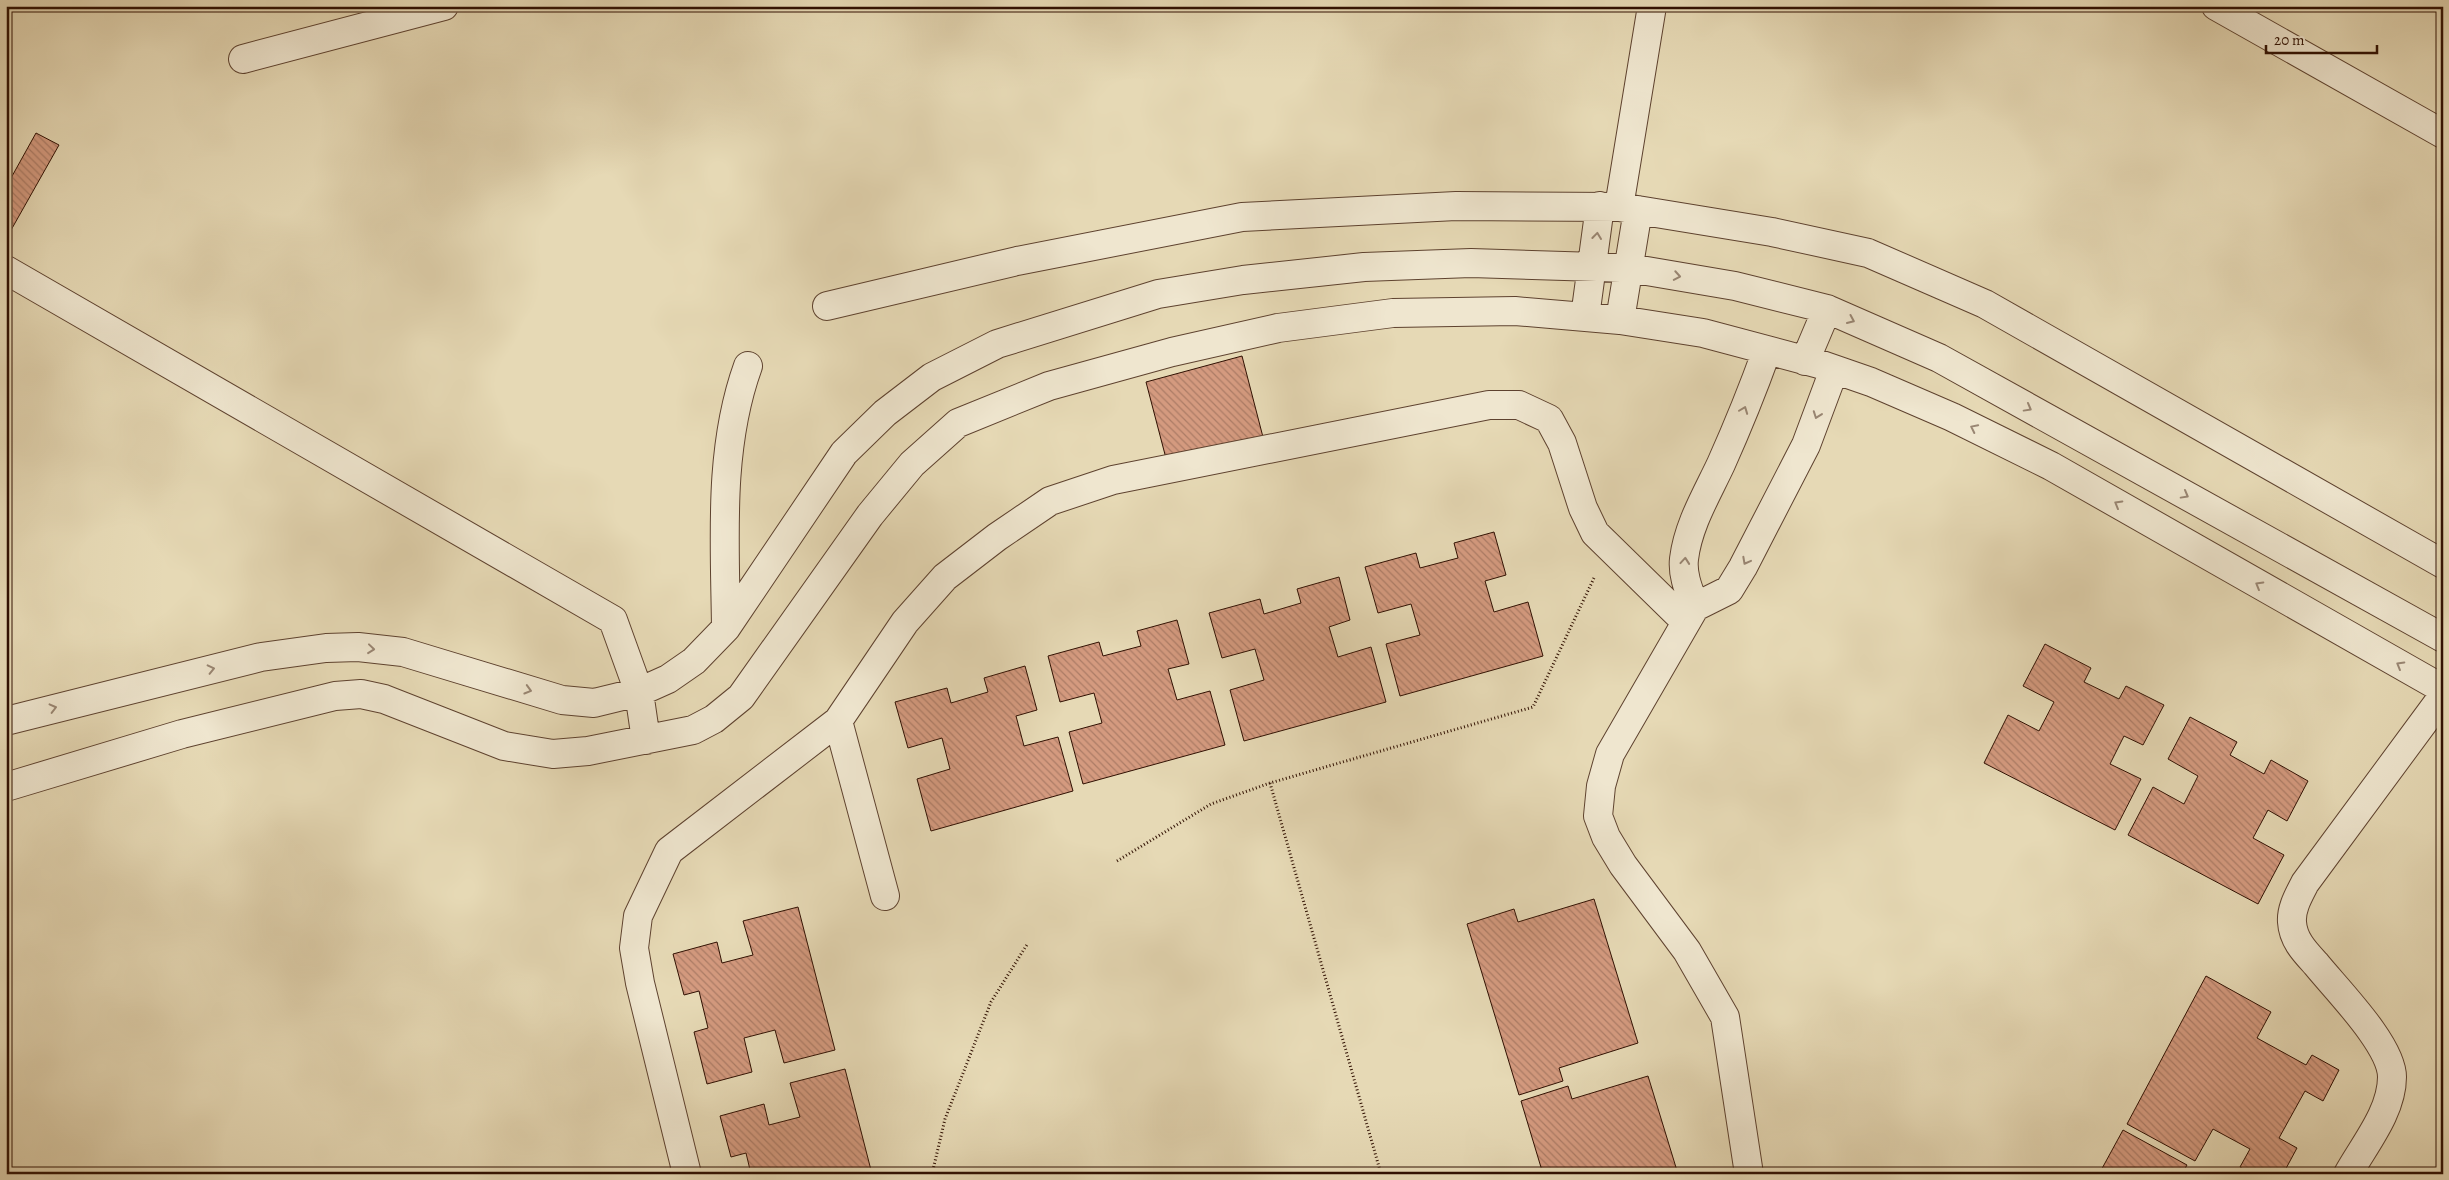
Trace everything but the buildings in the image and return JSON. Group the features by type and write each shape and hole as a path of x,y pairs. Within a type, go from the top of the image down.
{"street":[{"path":"243,59 444,6"},
{"path":"1585,317 1592,267 1619,207 1652,6"},
{"path":"2216,6 2443,134"},
{"path":"827,306 1017,261 1242,217 1456,206 1619,207 1772,232 1868,253 1985,304 2443,564"},
{"path":"1619,207 1629,268 1620,320"},
{"path":"6,721 261,657 326,648 358,647 403,652 562,700 594,704 639,692 668,679 694,661 726,628 844,453 885,413 932,377 997,344 1158,294 1244,280 1364,267 1471,263 1629,268 1735,286 1827,309 1940,358 2443,638"},
{"path":"6,270 613,620 639,692 646,740"},
{"path":"1805,361 1827,309"},
{"path":"6,787 182,734 335,696 361,694 384,699 504,746 553,754 588,751 693,730 714,719 741,697 870,515 912,464 958,423 1048,386 1172,352 1278,328 1393,313 1515,311 1620,320 1703,333 1805,361 1871,382 1943,413 2051,466 2443,689"},
{"path":"1691,615 1684,560 1690,537 1707,489 1740,422 1767,350"},
{"path":"726,628 725,519 729,434 737,394 748,366"},
{"path":"1749,1174 1725,1017 1687,951 1623,866 1606,838 1598,816 1601,786 1610,754 1691,615 1729,590 1743,567 1806,445 1834,370"},
{"path":"687,1174 640,983 634,948 638,916 669,851 838,721 905,622 945,577 997,536 1050,501 1113,480 1488,405 1519,405 1549,419 1562,443 1583,508 1595,533 1691,615"},
{"path":"2348,1174 2384,1111 2392,1077 2387,1056 2370,1030 2297,942 2292,922 2295,903 2305,883 2443,696"},
{"path":"838,721 885,896"}],"path":[{"path":"1117,861 1211,804 1270,783 1533,707 1609,546"},
{"path":"1270,783 1381,1174"},
{"path":"932,1174 945,1119 991,1002 1028,943"}]}
